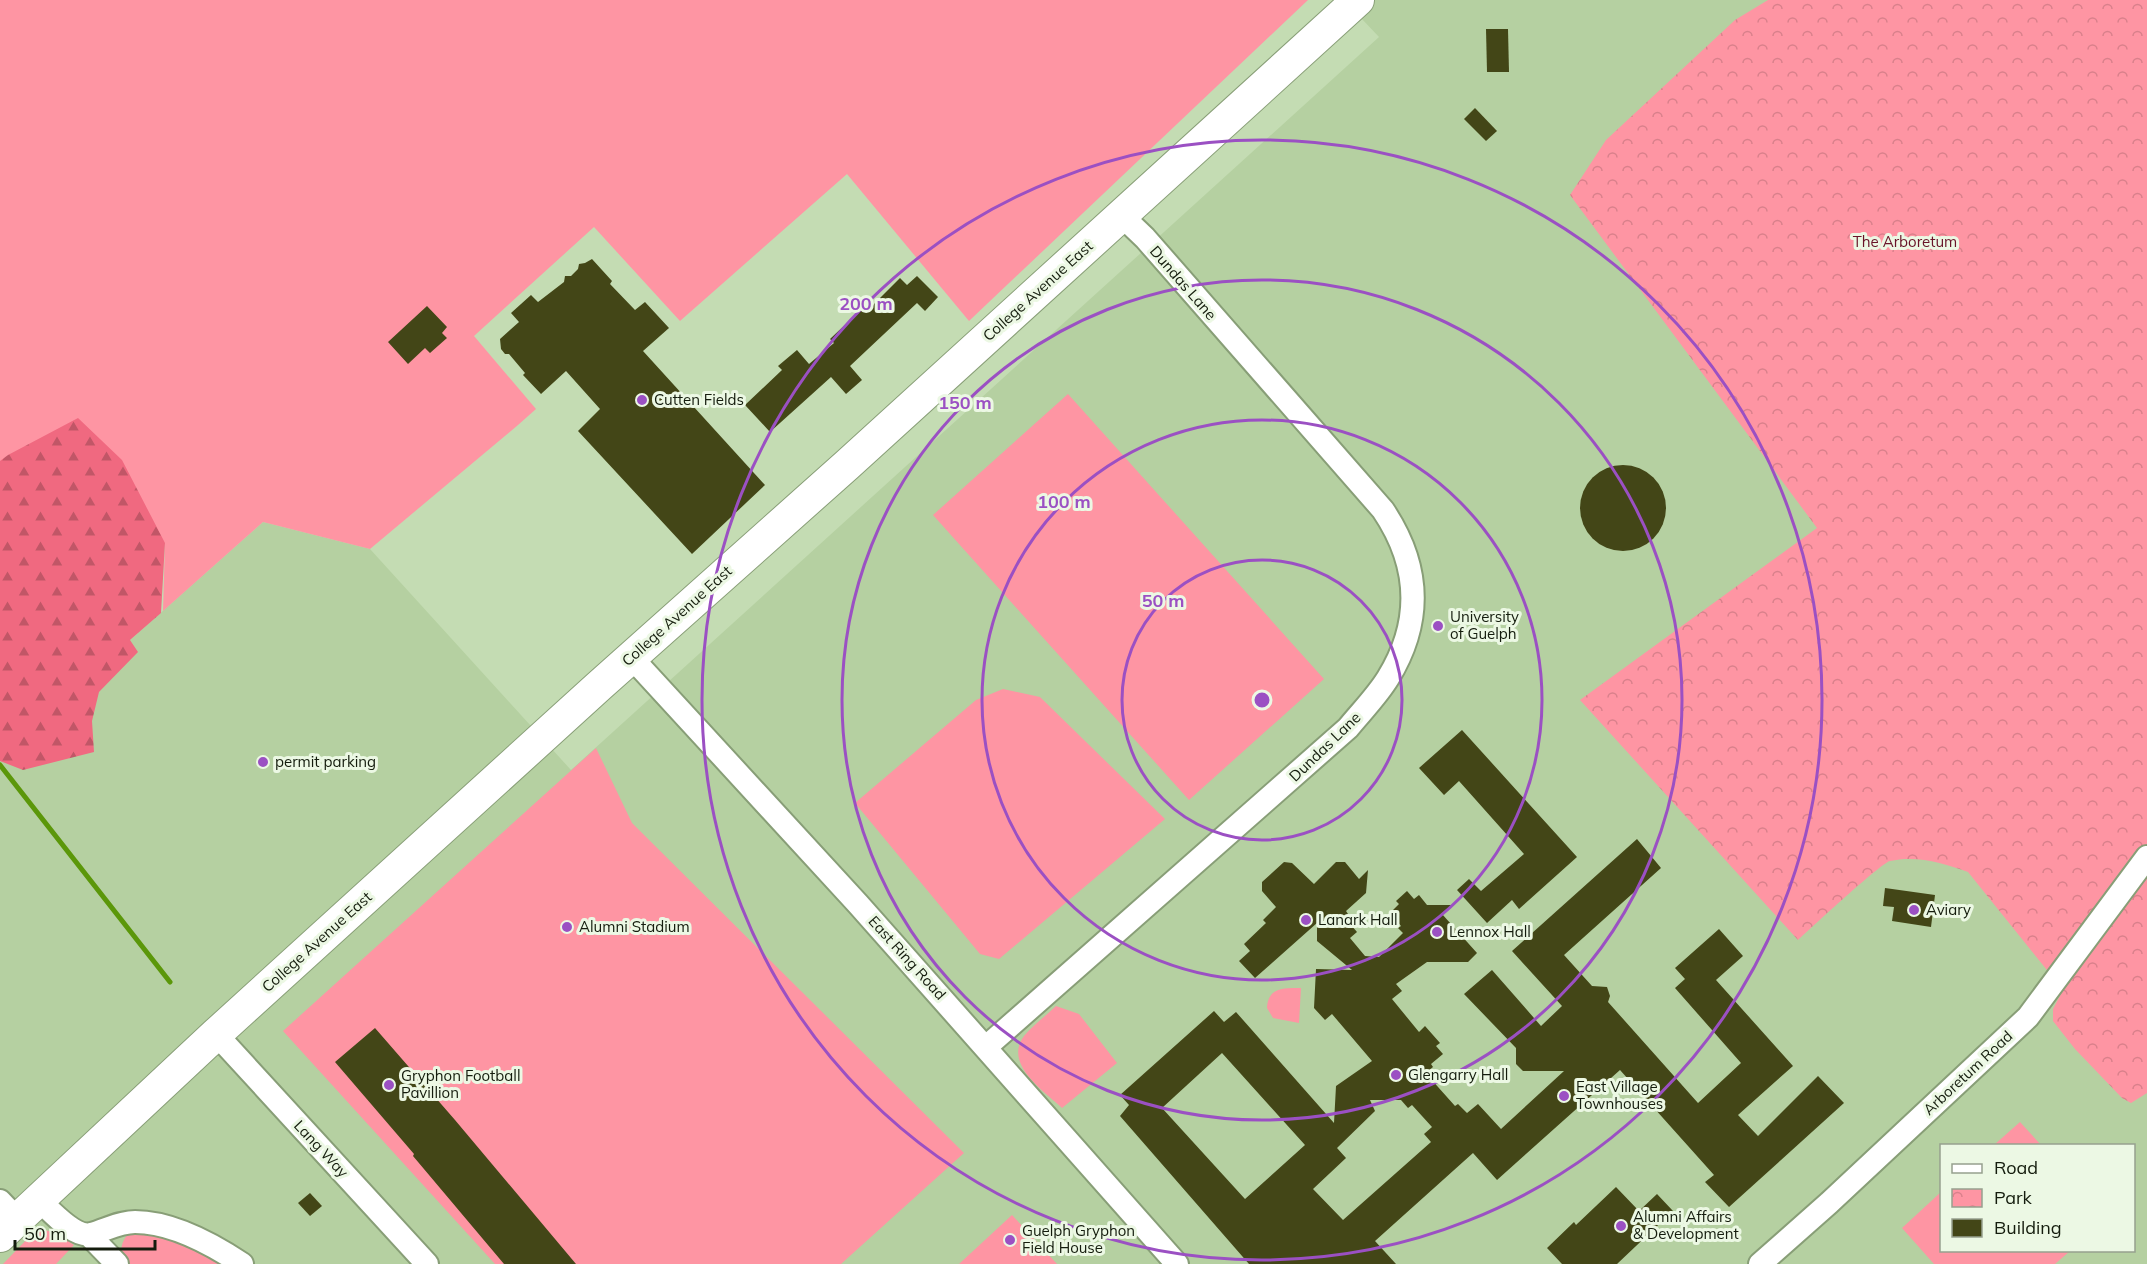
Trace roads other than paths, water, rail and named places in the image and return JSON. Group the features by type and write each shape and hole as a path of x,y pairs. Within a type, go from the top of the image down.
{"street":[{"name":"College Avenue East","path":"14,1214 848,465 1358,0"},
{"name":"Dundas Lane","path":"986,1047 1348,728 1388,678 1409,631 1412,614 1413,598 1409,562 1395,527 1383,510 1121,214"},
{"name":"East Ring Road","path":"632,658 773,810 1177,1264"},
{"name":"Arboretum Road","path":"1760,1264 1829,1203 2028,1017 2147,857"},
{"name":"Lang Way","path":"216,1034 427,1264"},
{"path":"14,1214 89,1235 117,1264"},
{"path":"89,1235 105,1228 135,1222 153,1224 197,1239 242,1264"}],"waterway":[{"path":"0,765 170,982"}],"place":[{"name":"Cutten Fields","path":"642,400"},
{"name":"University of Guelph","path":"1438,626"},
{"name":"permit parking","path":"263,762"},
{"name":"Aviary","path":"1914,910"},
{"name":"Lanark Hall","path":"1306,920"},
{"name":"Alumni Stadium","path":"567,927"},
{"name":"Lennox Hall","path":"1437,932"},
{"name":"Glengarry Hall","path":"1396,1075"},
{"name":"Gryphon Football Pavillion","path":"389,1085"},
{"name":"East Village Townhouses","path":"1564,1096"},
{"name":"Alumni Affairs & Development","path":"1621,1226"},
{"name":"Guelph Gryphon Field House","path":"1010,1240"}],"park label":[{"name":"The Arboretum","path":"1905,242"}]}
